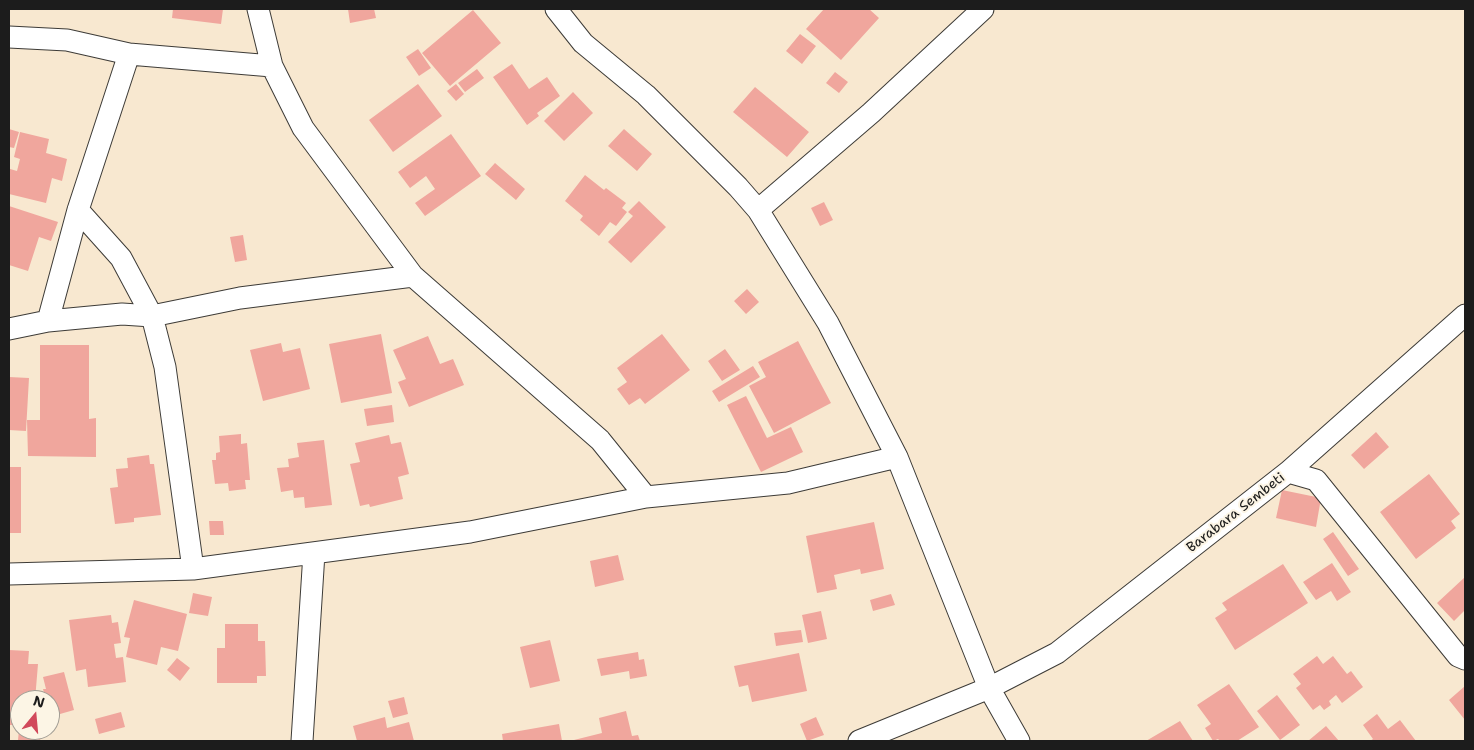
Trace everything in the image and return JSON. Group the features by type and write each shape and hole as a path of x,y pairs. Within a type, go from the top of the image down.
{"street":[{"path":"258,9 272,66 303,128 413,276 600,440 646,497"},
{"path":"556,9 583,42 646,95 738,187 758,210 828,323 897,457 989,688 1019,741"},
{"path":"758,210 871,113 983,9"},
{"path":"9,37 67,40 129,54 272,66"},
{"path":"48,321 78,210 129,54"},
{"path":"78,210 121,258 152,316 165,367 193,569"},
{"path":"9,329 48,321 122,314 152,316 240,298 413,276"},
{"name":"Barabara Sembeti","path":"859,741 989,688 1057,653 1288,472 1465,315"},
{"path":"9,574 193,569 470,532 646,497 788,483 897,457"},
{"path":"1288,472 1316,480 1458,656 1465,659"},
{"path":"302,741 314,553"}],"building":[{"path":"173,9 223,9 221,24 172,18"},
{"path":"348,9 374,9 376,18 350,23"},
{"path":"824,9 869,9 879,18 841,60 806,29"},
{"path":"473,10 501,43 450,86 422,53"},
{"path":"800,34 816,46 802,64 786,51"},
{"path":"418,49 431,68 419,76 406,57"},
{"path":"512,64 529,89 547,77 560,96 537,113 539,116 527,125 493,77"},
{"path":"477,69 484,78 465,92 458,83"},
{"path":"835,72 848,82 839,93 826,83"},
{"path":"418,84 442,116 393,152 369,120"},
{"path":"456,84 464,94 456,101 447,91"},
{"path":"755,87 809,132 787,157 733,112"},
{"path":"573,92 593,113 564,141 544,121"},
{"path":"9,129 19,132 14,148 9,147"},
{"path":"624,129 652,154 637,171 608,146"},
{"path":"20,132 49,139 46,153 67,159 62,181 52,178 46,203 9,194 10,169 17,171 20,159 14,157"},
{"path":"451,134 481,176 425,216 415,203 435,189 426,176 410,188 398,172"},
{"path":"495,163 525,189 516,200 485,174"},
{"path":"585,175 604,190 606,188 626,203 622,208 627,212 616,226 610,222 599,236 580,220 583,216 565,201"},
{"path":"639,201 666,227 631,263 608,242 633,216 628,212"},
{"path":"824,202 833,220 820,226 811,208"},
{"path":"9,206 58,222 51,241 39,237 28,271 9,265"},
{"path":"243,235 247,260 235,262 230,237"},
{"path":"747,289 759,302 746,314 734,301"},
{"path":"381,334 392,393 341,403 329,344"},
{"path":"662,334 690,370 645,404 640,398 629,405 617,389 627,382 617,368"},
{"path":"428,336 440,364 453,359 464,385 409,407 398,382 406,379 393,350"},
{"path":"798,341 831,403 774,433 749,386 766,377 758,362"},
{"path":"281,343 283,352 300,348 310,389 263,401 250,350"},
{"path":"40,345 89,345 89,419 96,418 96,457 28,456 27,420 40,420"},
{"path":"725,349 740,370 722,381 708,361"},
{"path":"753,366 760,377 719,402 712,391"},
{"path":"9,377 29,378 26,431 9,430"},
{"path":"746,396 767,438 791,427 803,452 761,472 727,405"},
{"path":"392,405 394,422 367,426 364,409"},
{"path":"1376,432 1389,447 1364,469 1351,455"},
{"path":"241,434 241,444 247,443 250,480 245,480 246,489 229,491 228,483 215,484 212,460 216,460 216,453 220,452 219,436"},
{"path":"389,435 391,444 401,442 409,474 398,477 403,499 370,507 369,504 360,506 350,464 360,462 355,443"},
{"path":"324,440 332,505 305,508 304,497 294,498 293,490 281,492 277,468 289,467 288,459 299,457 297,443"},
{"path":"149,455 150,464 154,464 161,515 134,518 134,522 115,524 110,488 118,487 116,469 128,468 127,458"},
{"path":"9,467 21,467 21,533 9,533"},
{"path":"1429,474 1460,514 1451,521 1456,528 1416,559 1380,512"},
{"path":"1282,490 1321,498 1316,527 1276,518"},
{"path":"209,521 223,521 224,535 210,535"},
{"path":"874,522 884,569 861,574 860,569 834,575 837,589 817,593 806,536"},
{"path":"1333,532 1359,569 1348,576 1323,539"},
{"path":"618,555 624,580 595,587 590,561"},
{"path":"1332,563 1351,592 1337,601 1331,591 1316,600 1303,582"},
{"path":"1283,564 1308,603 1235,650 1215,618 1227,610 1222,603"},
{"path":"1465,577 1465,610 1454,621 1437,603"},
{"path":"193,593 212,597 208,616 189,613"},
{"path":"891,594 895,605 873,611 870,600"},
{"path":"134,600 187,614 178,651 161,647 157,665 126,657 130,638 124,637"},
{"path":"821,611 827,639 808,643 802,615"},
{"path":"111,615 112,623 118,622 121,643 114,644 116,658 123,657 126,682 88,687 86,669 76,671 69,620"},
{"path":"225,624 258,624 258,641 265,641 266,676 257,676 257,683 217,683 217,648 225,648"},
{"path":"801,630 803,642 776,646 774,633"},
{"path":"550,640 560,681 530,688 520,647"},
{"path":"9,650 29,651 28,664 38,664 36,690 10,690 9,725"},
{"path":"638,652 639,660 644,659 647,676 630,679 629,671 601,676 597,659"},
{"path":"799,653 807,691 752,702 748,685 739,687 734,666"},
{"path":"1317,656 1323,664 1333,656 1347,674 1351,671 1363,687 1342,703 1336,695 1329,701 1331,705 1324,710 1320,705 1313,710 1296,688 1301,684 1293,674"},
{"path":"177,658 190,668 180,681 167,670"},
{"path":"64,672 74,710 60,714 60,690 43,690 46,689 43,677"},
{"path":"1229,684 1259,727 1237,741 1220,741 1218,739 1213,741 1205,728 1211,724 1197,705"},
{"path":"1465,686 1465,720 1449,700"},
{"path":"1277,695 1300,725 1280,740 1257,711"},
{"path":"404,697 408,714 393,718 388,701"},
{"path":"626,711 632,736 638,735 640,741 570,741 602,733 599,718"},
{"path":"121,712 125,727 99,734 95,719"},
{"path":"1377,714 1388,729 1400,720 1416,741 1370,741 1373,739 1363,725"},
{"path":"385,717 387,728 409,722 414,741 357,741 353,726"},
{"path":"816,717 824,735 807,741 800,724"},
{"path":"1180,721 1193,741 1146,741"},
{"path":"559,724 562,741 503,741 502,734"},
{"path":"1326,726 1339,741 1308,741"}]}
